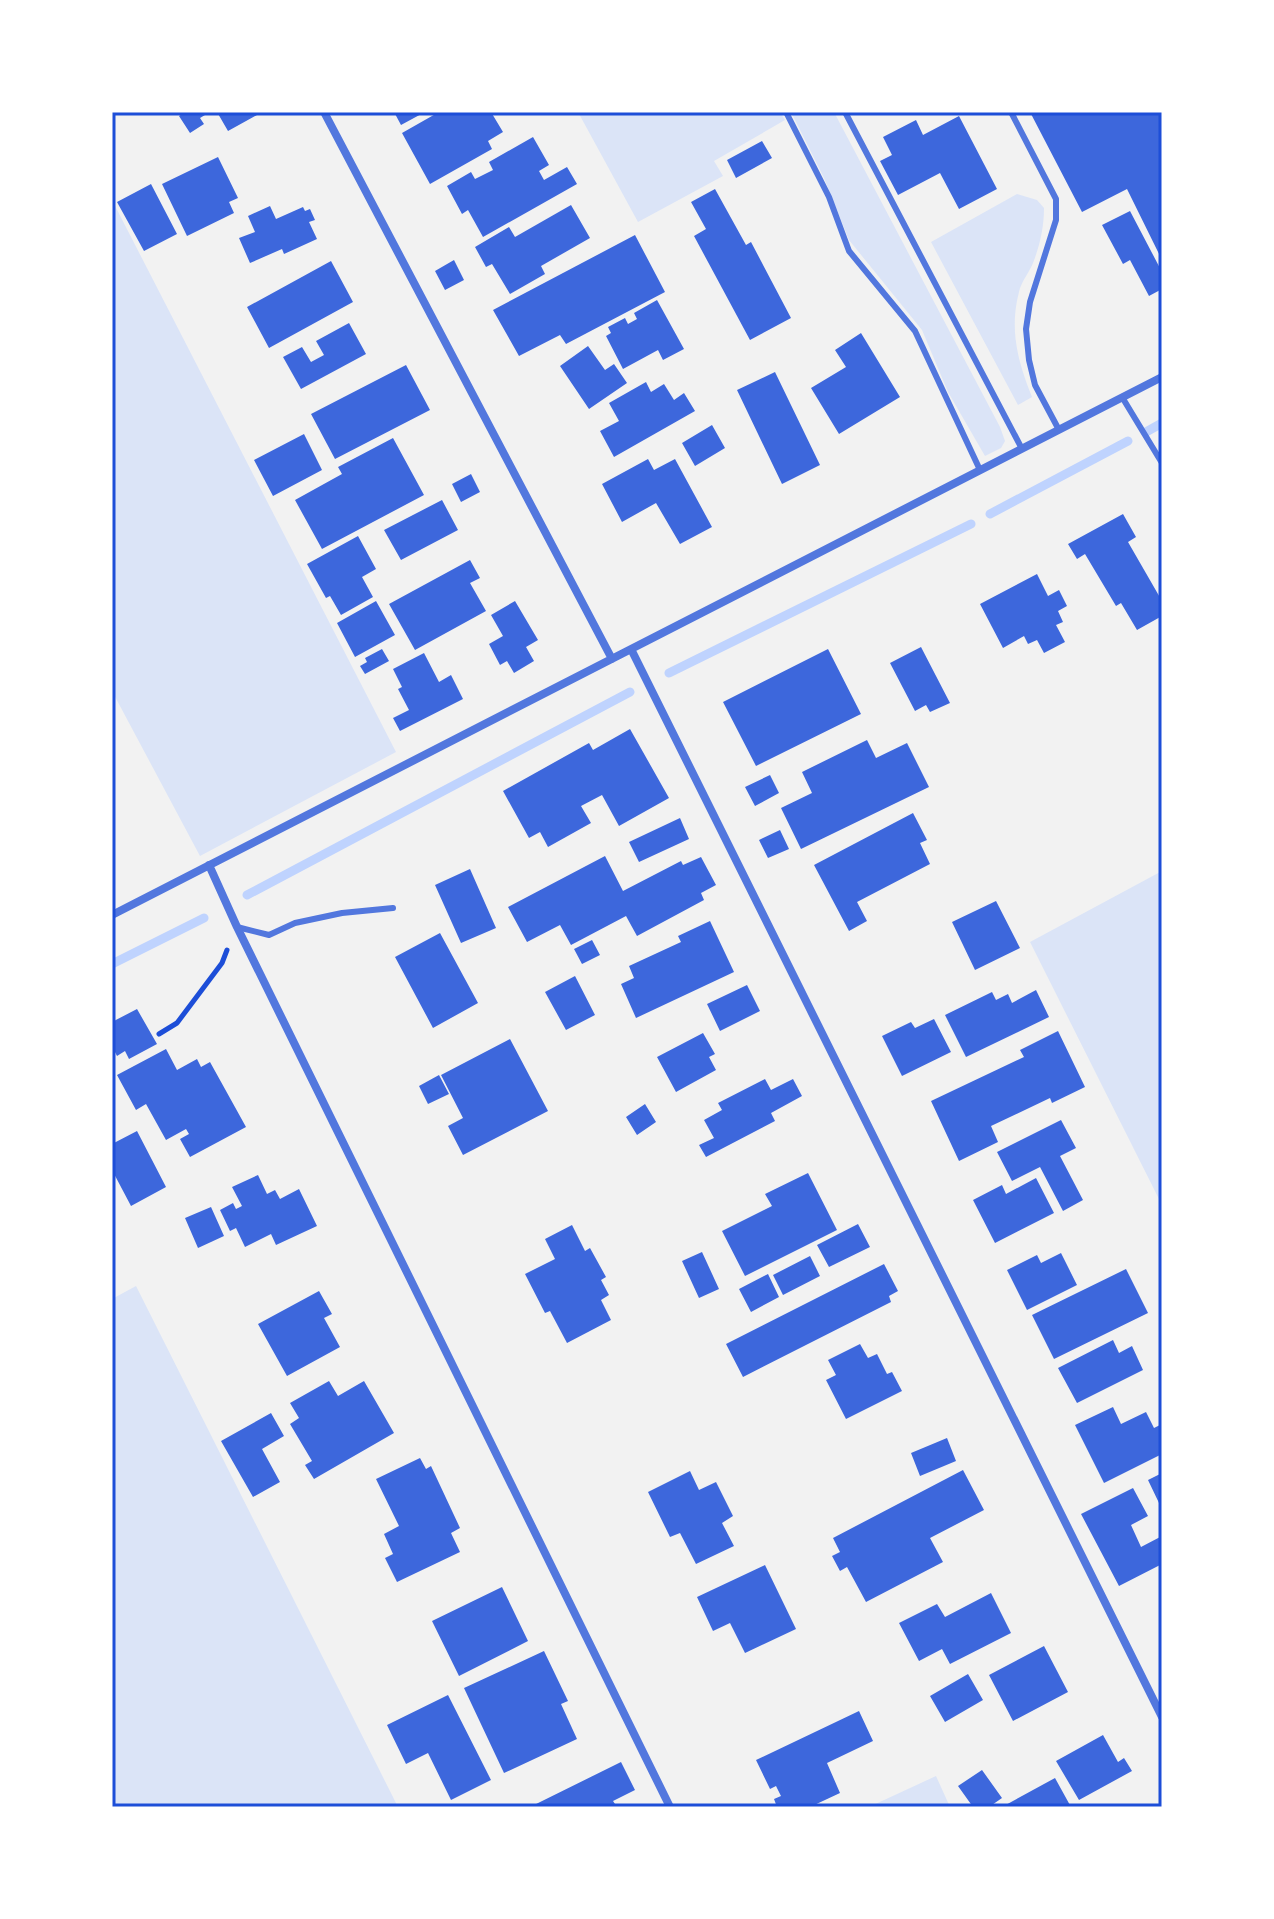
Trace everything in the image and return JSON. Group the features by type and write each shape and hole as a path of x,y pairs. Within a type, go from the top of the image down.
{"street":[{"path":"324,112 612,659"},
{"path":"112,915 1162,377"},
{"path":"631,649 1162,1717"},
{"path":"209,865 670,1807"}],"lane":[{"path":"786,112 829,197 849,251 915,331 980,470"},
{"path":"845,112 1022,449"},
{"path":"1011,112 1056,199 1056,220 1030,302 1026,329 1035,385 1059,430"},
{"path":"1122,397 1162,463"},
{"path":"237,927 269,935 295,923 342,913 393,908"}],"path":[{"path":"159,1034 177,1023 222,963 237,927"}],"shaded area":[{"path":"578,112 780,112 785,120 714,161 723,176 638,222"},
{"path":"791,112 834,112 1000,427 1005,441 1001,448 985,456 948,392 922,330 849,240 824,178"},
{"path":"1017,194 1037,200 1044,208 1038,249 1020,288 1016,306 1016,346 1032,397 1018,405 931,242"},
{"path":"112,200 396,752 200,856 112,691"},
{"path":"1162,871 1162,1205 1030,942"},
{"path":"136,1286 398,1807 112,1807 112,1299"},
{"path":"936,1776 950,1807 869,1807"}],"building":[{"path":"185,112 203,112 205,115 200,118 204,124 190,133 179,116"},
{"path":"217,112 256,112 257,115 228,131"},
{"path":"394,112 425,112 401,125"},
{"path":"439,112 491,112 503,132 488,141 492,149 430,184 402,133"},
{"path":"1030,112 1162,112 1162,260 1127,189 1082,212"},
{"path":"959,116 997,189 959,209 940,173 898,195 880,161 892,155 883,137 916,120 923,135"},
{"path":"533,137 549,165 539,171 544,180 567,167 577,184 483,237 468,210 462,214 447,186 471,172 475,179 493,170 489,162"},
{"path":"762,141 772,158 736,178 727,160"},
{"path":"218,157 238,198 229,202 234,213 187,236 162,184"},
{"path":"151,184 177,234 144,251 117,202"},
{"path":"715,189 746,245 751,242 791,318 750,340 694,236 706,229 691,202"},
{"path":"571,205 590,238 541,266 545,274 510,294 492,264 486,267 475,247 509,227 515,237"},
{"path":"270,206 276,219 303,207 305,211 310,209 315,220 309,222 317,239 284,254 282,249 250,263 239,238 255,232 248,216"},
{"path":"1130,211 1162,272 1162,289 1149,296 1130,260 1123,264 1102,225"},
{"path":"635,235 665,292 566,344 560,335 519,356 493,310"},
{"path":"454,260 464,280 445,290 435,271"},
{"path":"331,261 353,302 269,348 247,307"},
{"path":"657,300 684,349 663,360 658,350 623,369 606,336 611,333 608,327 625,318 628,324 637,319 634,313"},
{"path":"349,323 366,354 301,389 283,357 302,347 311,362 324,355 316,341"},
{"path":"861,333 900,397 839,434 811,388 846,367 835,350"},
{"path":"588,346 605,370 614,364 627,383 589,409 560,366"},
{"path":"406,365 430,410 335,459 311,414"},
{"path":"775,372 820,465 782,484 737,390"},
{"path":"646,382 651,392 664,384 674,400 684,393 695,411 614,457 600,431 619,421 609,403"},
{"path":"712,425 725,448 695,466 682,443"},
{"path":"304,434 322,470 273,496 254,460"},
{"path":"393,438 424,495 322,549 295,500 342,474 338,467"},
{"path":"648,459 654,470 675,459 712,527 680,544 656,503 622,522 602,484"},
{"path":"471,474 480,492 461,502 452,484"},
{"path":"442,500 458,530 401,560 384,530"},
{"path":"1123,514 1136,537 1128,542 1162,601 1162,616 1137,630 1121,603 1116,606 1085,554 1077,559 1068,544"},
{"path":"358,536 376,569 362,577 373,597 341,615 330,596 326,598 307,564"},
{"path":"470,560 480,578 470,583 486,611 415,650 389,604"},
{"path":"1037,574 1048,596 1059,590 1067,606 1058,611 1063,622 1056,625 1065,642 1044,653 1037,640 1028,644 1024,636 1003,648 980,604"},
{"path":"376,601 395,635 355,657 337,623"},
{"path":"515,601 538,640 526,647 534,661 514,673 507,661 500,665 489,644 503,636 491,615"},
{"path":"921,647 950,703 930,712 926,705 915,711 890,663"},
{"path":"382,649 389,661 365,674 360,666 367,662 365,658"},
{"path":"828,649 861,714 756,766 723,702"},
{"path":"424,653 439,682 451,675 463,699 400,731 393,718 409,710 398,689 402,687 393,669"},
{"path":"630,729 669,798 619,826 602,795 581,806 591,823 548,847 540,832 529,838 503,791 589,743 593,750"},
{"path":"867,740 876,758 907,743 929,787 801,849 781,808 812,793 802,772"},
{"path":"770,775 779,793 755,806 745,787"},
{"path":"913,813 927,840 920,843 930,864 857,902 867,921 849,931 814,865"},
{"path":"680,818 689,839 639,862 629,842"},
{"path":"780,830 789,849 768,858 759,840"},
{"path":"605,856 623,891 681,861 683,865 701,857 716,885 701,893 704,900 637,936 626,916 571,945 560,925 527,942 508,907"},
{"path":"470,869 496,928 461,943 435,885"},
{"path":"996,901 1020,948 975,970 952,922"},
{"path":"710,921 734,972 636,1018 621,984 634,978 629,966 681,942 678,936"},
{"path":"440,933 478,1003 433,1028 395,957"},
{"path":"592,940 600,955 582,964 574,949"},
{"path":"575,976 595,1015 566,1030 545,992"},
{"path":"747,985 760,1011 720,1031 707,1004"},
{"path":"1036,990 1049,1017 966,1057 945,1015 992,992 996,1000 1008,994 1012,1003"},
{"path":"137,1009 157,1044 129,1059 125,1051 117,1056 112,1046 112,1022"},
{"path":"934,1019 951,1052 902,1076 882,1036 911,1022 915,1028"},
{"path":"1058,1031 1085,1087 1052,1103 1050,1098 991,1126 998,1142 959,1161 931,1101 1024,1057 1020,1050"},
{"path":"703,1033 715,1054 709,1057 716,1070 676,1092 657,1057"},
{"path":"510,1039 548,1111 463,1155 448,1126 463,1118 441,1075"},
{"path":"166,1049 177,1070 197,1059 201,1067 210,1062 246,1127 190,1157 180,1139 189,1134 186,1129 166,1140 146,1104 136,1110 117,1075"},
{"path":"439,1075 449,1094 428,1104 419,1086"},
{"path":"765,1079 771,1090 793,1079 802,1096 771,1113 775,1121 706,1157 699,1145 714,1138 704,1120 722,1110 718,1103"},
{"path":"645,1104 656,1122 637,1135 626,1117"},
{"path":"1061,1120 1076,1148 1060,1156 1083,1200 1063,1211 1040,1167 1012,1181 997,1152"},
{"path":"137,1131 166,1187 131,1206 112,1170 112,1144"},
{"path":"808,1173 837,1230 745,1276 722,1231 772,1206 765,1194"},
{"path":"258,1175 267,1194 275,1190 280,1199 299,1189 317,1226 276,1245 271,1234 245,1247 236,1228 230,1231 220,1210 233,1203 236,1209 242,1206 232,1187"},
{"path":"1036,1178 1054,1213 995,1243 973,1200 1002,1185 1006,1194"},
{"path":"211,1207 224,1236 198,1248 185,1218"},
{"path":"858,1224 870,1247 829,1267 817,1245"},
{"path":"572,1225 585,1251 590,1248 606,1277 601,1280 609,1295 601,1300 611,1320 567,1343 550,1311 545,1313 525,1274 555,1259 545,1239"},
{"path":"702,1252 719,1289 699,1298 682,1261"},
{"path":"1061,1253 1077,1285 1027,1310 1007,1270 1037,1255 1041,1263"},
{"path":"810,1256 820,1276 783,1295 773,1275"},
{"path":"884,1264 898,1291 889,1296 891,1302 743,1377 726,1344"},
{"path":"1126,1269 1148,1313 1054,1359 1032,1315"},
{"path":"768,1274 779,1297 751,1312 739,1289"},
{"path":"319,1291 332,1314 324,1318 340,1347 287,1376 258,1324"},
{"path":"1113,1340 1119,1353 1132,1346 1143,1370 1077,1403 1058,1368"},
{"path":"860,1344 868,1358 877,1354 887,1374 892,1372 902,1391 846,1419 826,1380 836,1375 828,1360"},
{"path":"329,1381 338,1396 364,1381 394,1433 314,1479 305,1465 312,1461 290,1424 299,1418 290,1403"},
{"path":"1113,1407 1121,1424 1146,1412 1154,1428 1162,1424 1162,1454 1104,1483 1075,1425"},
{"path":"271,1413 284,1436 262,1449 280,1482 253,1497 221,1441"},
{"path":"947,1438 956,1461 920,1476 911,1453"},
{"path":"420,1458 426,1469 431,1466 460,1528 451,1533 460,1552 397,1582 385,1558 393,1554 384,1534 399,1526 376,1479"},
{"path":"963,1470 984,1510 930,1538 943,1562 866,1602 847,1567 840,1571 832,1556 840,1552 833,1538"},
{"path":"690,1471 699,1490 716,1482 733,1516 722,1523 734,1546 696,1564 680,1533 670,1537 648,1492"},
{"path":"1162,1473 1162,1502 1159,1503 1148,1480"},
{"path":"1133,1488 1148,1516 1131,1525 1141,1547 1162,1536 1162,1564 1119,1586 1081,1514"},
{"path":"765,1565 796,1629 745,1653 730,1623 713,1631 697,1597"},
{"path":"502,1587 528,1641 459,1676 432,1621"},
{"path":"991,1593 1011,1633 950,1664 942,1649 919,1661 899,1623 937,1604 945,1617"},
{"path":"1044,1646 1068,1692 1013,1721 989,1675"},
{"path":"544,1651 568,1701 561,1704 577,1739 504,1773 464,1688"},
{"path":"968,1674 983,1700 945,1722 930,1696"},
{"path":"448,1695 491,1780 451,1800 428,1753 406,1764 387,1725"},
{"path":"859,1711 873,1741 827,1763 840,1793 810,1807 777,1807 774,1799 781,1796 776,1786 770,1789 756,1760"},
{"path":"1103,1735 1118,1762 1124,1758 1132,1771 1079,1800 1056,1761"},
{"path":"621,1762 635,1790 613,1801 617,1807 530,1807"},
{"path":"982,1770 1002,1798 989,1807 973,1807 958,1786"},
{"path":"1055,1778 1071,1807 1002,1807"}],"waterway":[{"path":"1146,432 1162,423"},
{"path":"990,514 1128,441"},
{"path":"669,673 971,524"},
{"path":"247,895 630,692"},
{"path":"112,964 204,918"}]}
